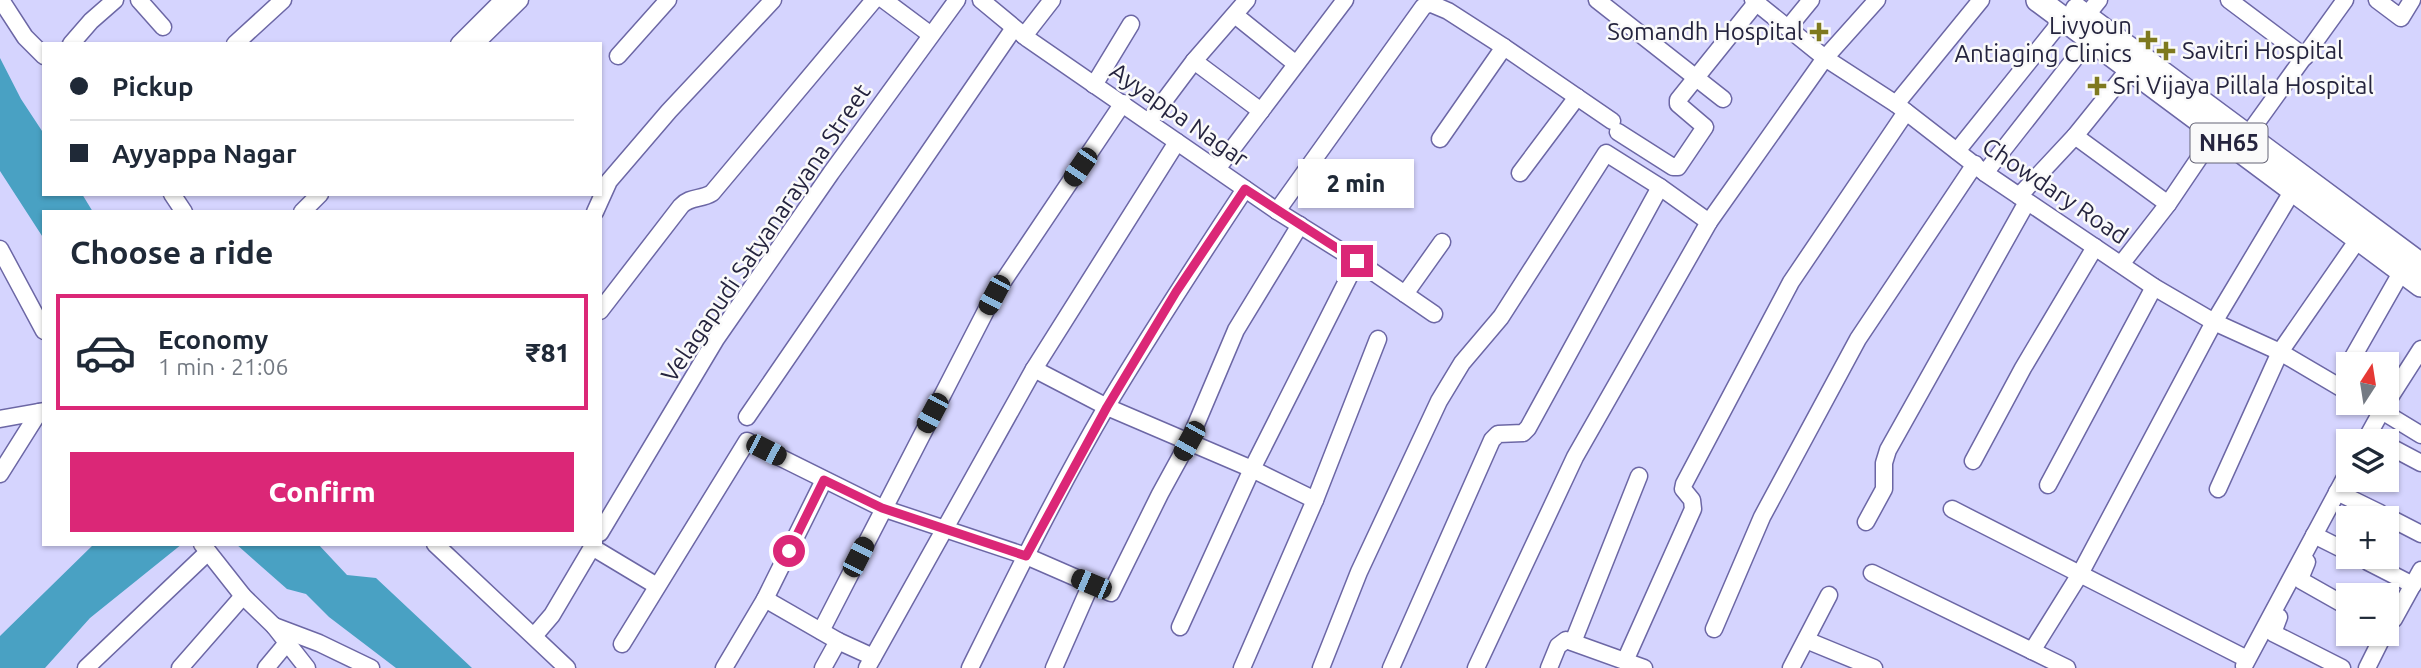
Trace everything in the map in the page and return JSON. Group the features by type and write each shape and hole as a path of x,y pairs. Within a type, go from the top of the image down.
{"highway":[{"name":"NH65","path":"2038,0 2092,18 2247,136 2412,268 2421,285"},
{"name":"NH65","path":"2092,18 2129,69 2359,238 2412,268"}],"street":[{"path":"73,42 115,0"},
{"path":"139,0 163,27"},
{"path":"237,42 283,0"},
{"path":"461,42 503,0"},
{"path":"477,42 520,0"},
{"path":"618,56 668,0"},
{"path":"602,195 608,181 668,111 773,0"},
{"path":"602,308 681,206 691,198 712,193 874,0"},
{"path":"884,0 931,35"},
{"name":"Velagapudi Satyanarayana Street","path":"602,530 716,338 831,173 957,0"},
{"name":"Ayyappa Nagar","path":"981,0 1019,32 1094,85 1277,211 1434,314"},
{"path":"747,417 1019,32 1052,0"},
{"path":"1149,121 1194,61 1247,0"},
{"path":"1217,170 1345,0"},
{"path":"1597,0 1723,99"},
{"path":"1788,28 1811,0"},
{"path":"1476,668 1575,457 1709,222 1825,58 1877,0"},
{"path":"1625,661 1693,509 1692,500 1683,489 1684,484 1791,282 1900,108 1981,0"},
{"path":"2229,0 2305,57"},
{"path":"2247,136 2346,0"},
{"path":"2377,0 2401,18 2412,0"},
{"path":"1277,211 1423,6 1429,3 1453,5 1504,47 1577,97 1615,127 1674,167 1678,167 1705,128 1677,102 1755,1"},
{"name":"Chowdary Road","path":"1755,1 1825,58 1900,108 2023,199 2154,287 2214,322 2280,352 2336,385"},
{"path":"6,2 25,37 42,54"},
{"path":"1957,152 2063,9"},
{"path":"1235,15 1296,64"},
{"path":"1714,629 1762,517 1858,339 1980,168 2092,18"},
{"path":"1094,85 1130,24"},
{"path":"1440,139 1504,47"},
{"path":"1194,61 1261,111"},
{"path":"1866,522 1884,489 1884,463 1888,450 2023,199 2129,69"},
{"path":"1520,173 1577,97"},
{"path":"821,631 994,295 1123,103"},
{"path":"2122,263 2168,204 2216,133"},
{"path":"2075,136 2168,204"},
{"path":"765,598 870,663 1034,369 1177,142"},
{"path":"1321,668 1359,572 1439,401 1462,363 1501,317 1606,153 1709,222"},
{"path":"1391,668 1492,440 1498,434 1523,433 1528,428 1660,187"},
{"path":"970,668 1026,556 1107,407 1176,292 1245,189"},
{"path":"2036,658 2214,322 2293,190"},
{"path":"290,210 303,196"},
{"path":"304,210 318,196"},
{"path":"622,644 747,440 882,508 1026,556 1111,593 1189,441 1236,330 1300,225"},
{"path":"2218,489 2280,352 2359,238"},
{"path":"1405,293 1442,242"},
{"path":"1973,460 2023,368 2095,247"},
{"path":"0,249 42,327"},
{"path":"1180,627 1252,469 1357,261"},
{"path":"2357,352 2412,268"},
{"path":"2048,485 2154,287"},
{"path":"1242,668 1315,500 1378,339"},
{"path":"2399,383 2421,349"},
{"path":"1034,369 1107,407 1252,469 1315,500"},
{"path":"0,419 42,411"},
{"path":"0,474 42,411"},
{"path":"2397,415 2421,435 2414,460"},
{"path":"1573,642 1640,476"},
{"path":"724,668 765,598 824,480"},
{"path":"1952,509 2245,663 2276,614 2341,492"},
{"path":"2348,492 2385,516 2421,534"},
{"path":"2317,536 2336,546"},
{"path":"2317,536 2300,579 2336,600"},
{"path":"437,546 566,668"},
{"name":"Velagapudi Satyanarayana Street","path":"534,636 552,615 592,546"},
{"path":"601,546 657,586"},
{"path":"86,668 205,548 243,596 274,626 307,668"},
{"path":"2380,569 2413,586"},
{"path":"2399,610 2421,570"},
{"path":"1871,573 2036,658 2067,668"},
{"path":"1054,668 1091,584"},
{"path":"2291,585 2336,609"},
{"path":"1791,668 1829,595"},
{"path":"180,668 243,596"},
{"path":"2276,614 2273,633 2342,668"},
{"path":"274,626 319,643 371,668"},
{"path":"1549,668 1561,642 1566,640 1644,668"},
{"path":"1806,640 1874,668"},
{"path":"823,668 838,641"},
{"path":"266,668 286,644"},
{"path":"2367,668 2378,646"}],"water":[{"path":"0,58 21,99 42,131 42,196 83,196 92,210 42,210 42,236 0,171"},
{"path":"92,546 180,546 90,618 45,668 0,668 0,636"},
{"path":"238,546 320,546 347,575 376,578 472,668 396,668 329,617 306,594 287,589"}],"place":[{"name":"Somandh Hospital","path":"1819,32"},
{"name":"Livyoun Antiaging Clinics","path":"2148,40"},
{"name":"Savitri Hospital","path":"2166,51"},
{"name":"Sri Vijaya Pillala Hospital","path":"2097,86"}],"route":[{"path":"789,551 824,480 882,508 1026,556 1107,407 1176,292 1245,189 1357,261"}]}
